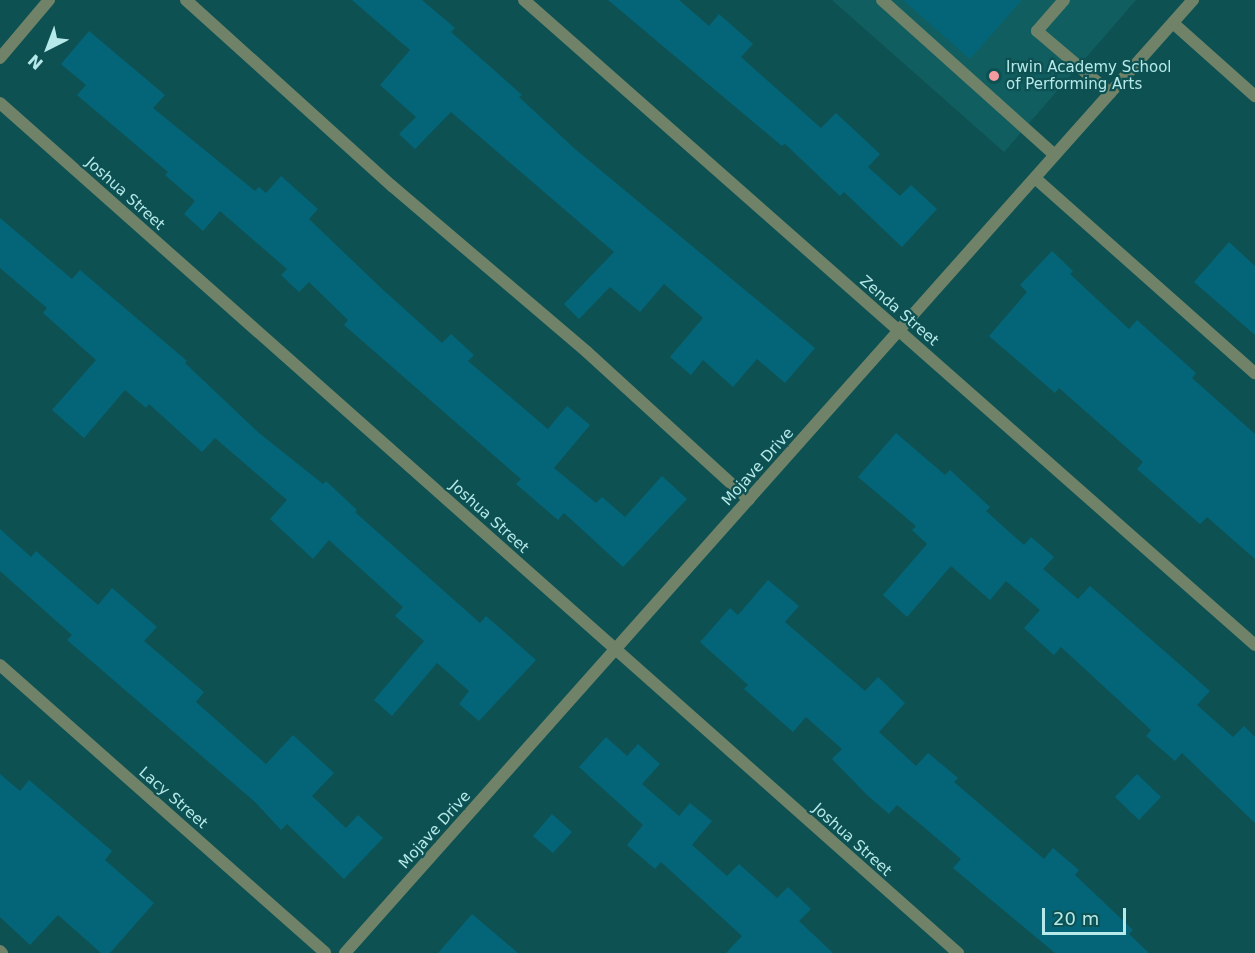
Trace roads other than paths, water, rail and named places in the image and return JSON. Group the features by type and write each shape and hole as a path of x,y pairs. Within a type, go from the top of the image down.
{"street":[{"path":"0,58 49,0"},
{"path":"186,0 392,186 587,352 749,500"},
{"name":"Zenda Street","path":"524,0 1255,645"},
{"path":"882,0 1055,155"},
{"path":"1064,0 1037,31 1110,93"},
{"name":"Mojave Drive","path":"345,953 1193,0"},
{"path":"1173,22 1255,96"},
{"name":"Joshua Street","path":"0,103 958,953"},
{"path":"1035,178 1255,373"},
{"name":"Lacy Street","path":"0,665 325,953"}],"place":[{"name":"Irwin Academy School of Performing Arts","path":"994,76"}]}
